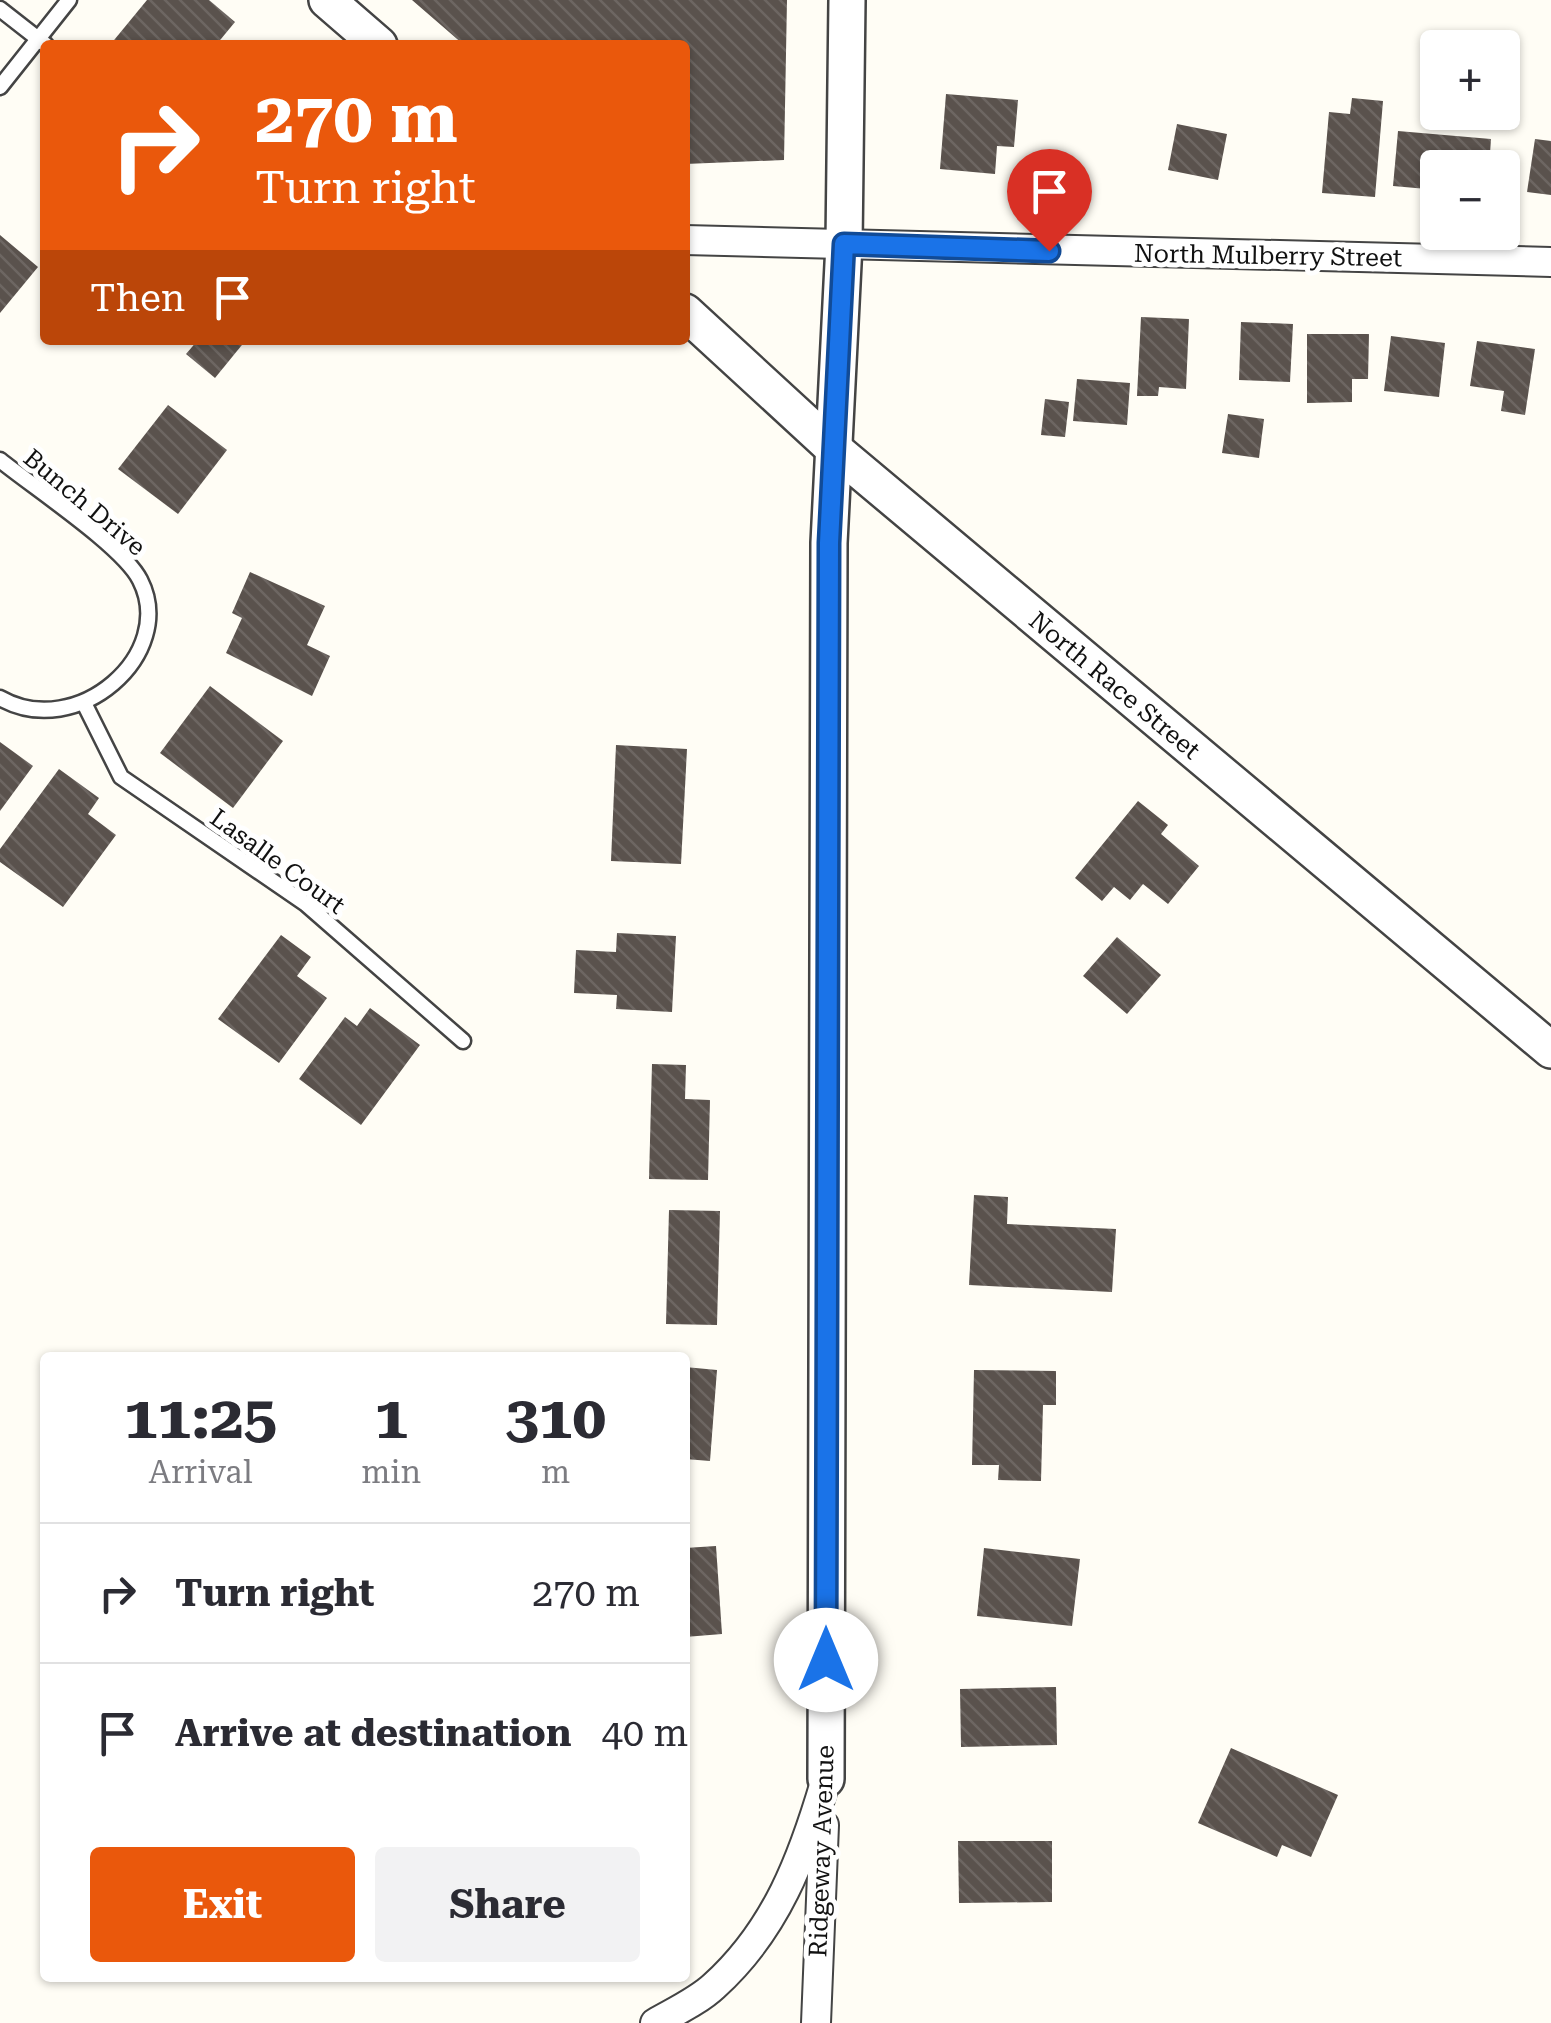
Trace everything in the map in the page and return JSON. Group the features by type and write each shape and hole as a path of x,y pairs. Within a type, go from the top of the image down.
{"street":[{"path":"327,0 374,40"},
{"name":"Ridgeway Avenue","path":"816,2023 826,1779 829,563 844,244 847,0"},
{"name":"North Mulberry Street","path":"690,240 1551,262"},
{"name":"North Race Street","path":"690,317 834,449 1551,1050"},
{"path":"655,2023 712,1988 769,1926 805,1850 826,1779"}],"lane":[{"path":"43,40 69,0"},
{"path":"0,9 41,40"},
{"path":"0,87 40,43"},
{"name":"Bunch Drive","path":"0,460 132,566 142,583 150,608 148,628 139,649 108,687 85,706"},
{"path":"0,698 40,713 85,706"},
{"name":"Lasalle Court","path":"85,706 122,776 306,904 463,1040"}],"building":[{"path":"147,0 209,0 235,22 220,40 114,40"},
{"path":"412,0 787,0 784,160 690,164 690,40 458,40"},
{"path":"946,94 1018,100 1014,147 997,146 995,174 940,169"},
{"path":"1352,98 1383,101 1375,197 1322,193 1329,112 1350,114"},
{"path":"1177,124 1227,134 1218,180 1168,170"},
{"path":"1398,131 1491,139 1490,150 1420,150 1420,188 1393,186"},
{"path":"1535,139 1551,141 1551,195 1527,192"},
{"path":"0,235 38,267 0,313"},
{"path":"1141,317 1189,319 1186,389 1159,387 1158,396 1137,396"},
{"path":"1241,322 1293,324 1290,382 1239,380"},
{"path":"1307,334 1369,334 1368,379 1352,379 1352,402 1307,403"},
{"path":"1391,336 1445,343 1439,397 1384,391"},
{"path":"1477,341 1535,349 1525,415 1501,411 1504,391 1470,386"},
{"path":"194,345 242,345 215,378 186,354"},
{"path":"1077,379 1130,383 1127,425 1073,421"},
{"path":"1045,399 1069,402 1065,437 1041,435"},
{"path":"168,405 227,450 178,514 118,469"},
{"path":"1228,414 1264,419 1259,458 1222,453"},
{"path":"250,572 325,606 307,645 330,656 312,696 226,653 242,618 232,613"},
{"path":"210,686 283,741 233,808 160,753"},
{"path":"0,742 33,766 0,811"},
{"path":"616,745 687,749 681,864 611,861"},
{"path":"59,769 99,798 88,814 116,835 63,907 0,862 0,849"},
{"path":"1138,801 1168,825 1161,834 1199,866 1168,904 1143,884 1130,900 1114,887 1102,901 1075,878"},
{"path":"617,933 676,936 672,1012 616,1009 617,995 574,993 576,950 616,952"},
{"path":"281,935 311,957 297,976 327,998 279,1063 218,1019"},
{"path":"1117,937 1161,975 1127,1014 1083,976"},
{"path":"370,1008 420,1045 361,1125 299,1079 345,1017 357,1026"},
{"path":"652,1064 686,1065 685,1099 710,1100 708,1180 649,1179"},
{"path":"974,1195 1008,1197 1007,1224 1116,1229 1112,1292 969,1285"},
{"path":"669,1210 720,1211 717,1325 666,1324"},
{"path":"690,1367 717,1370 710,1461 690,1459"},
{"path":"974,1370 1056,1371 1056,1405 1043,1405 1041,1481 998,1480 999,1465 972,1465"},
{"path":"716,1546 722,1634 690,1637 690,1548"},
{"path":"984,1548 1080,1559 1072,1626 977,1616"},
{"path":"1056,1687 1057,1745 961,1747 960,1689"},
{"path":"1231,1748 1338,1795 1311,1857 1282,1845 1277,1857 1198,1823"},
{"path":"958,1841 1052,1841 1052,1902 959,1903"}],"route":[{"path":"826,1660 829,543 844,244 1049,251"}]}
